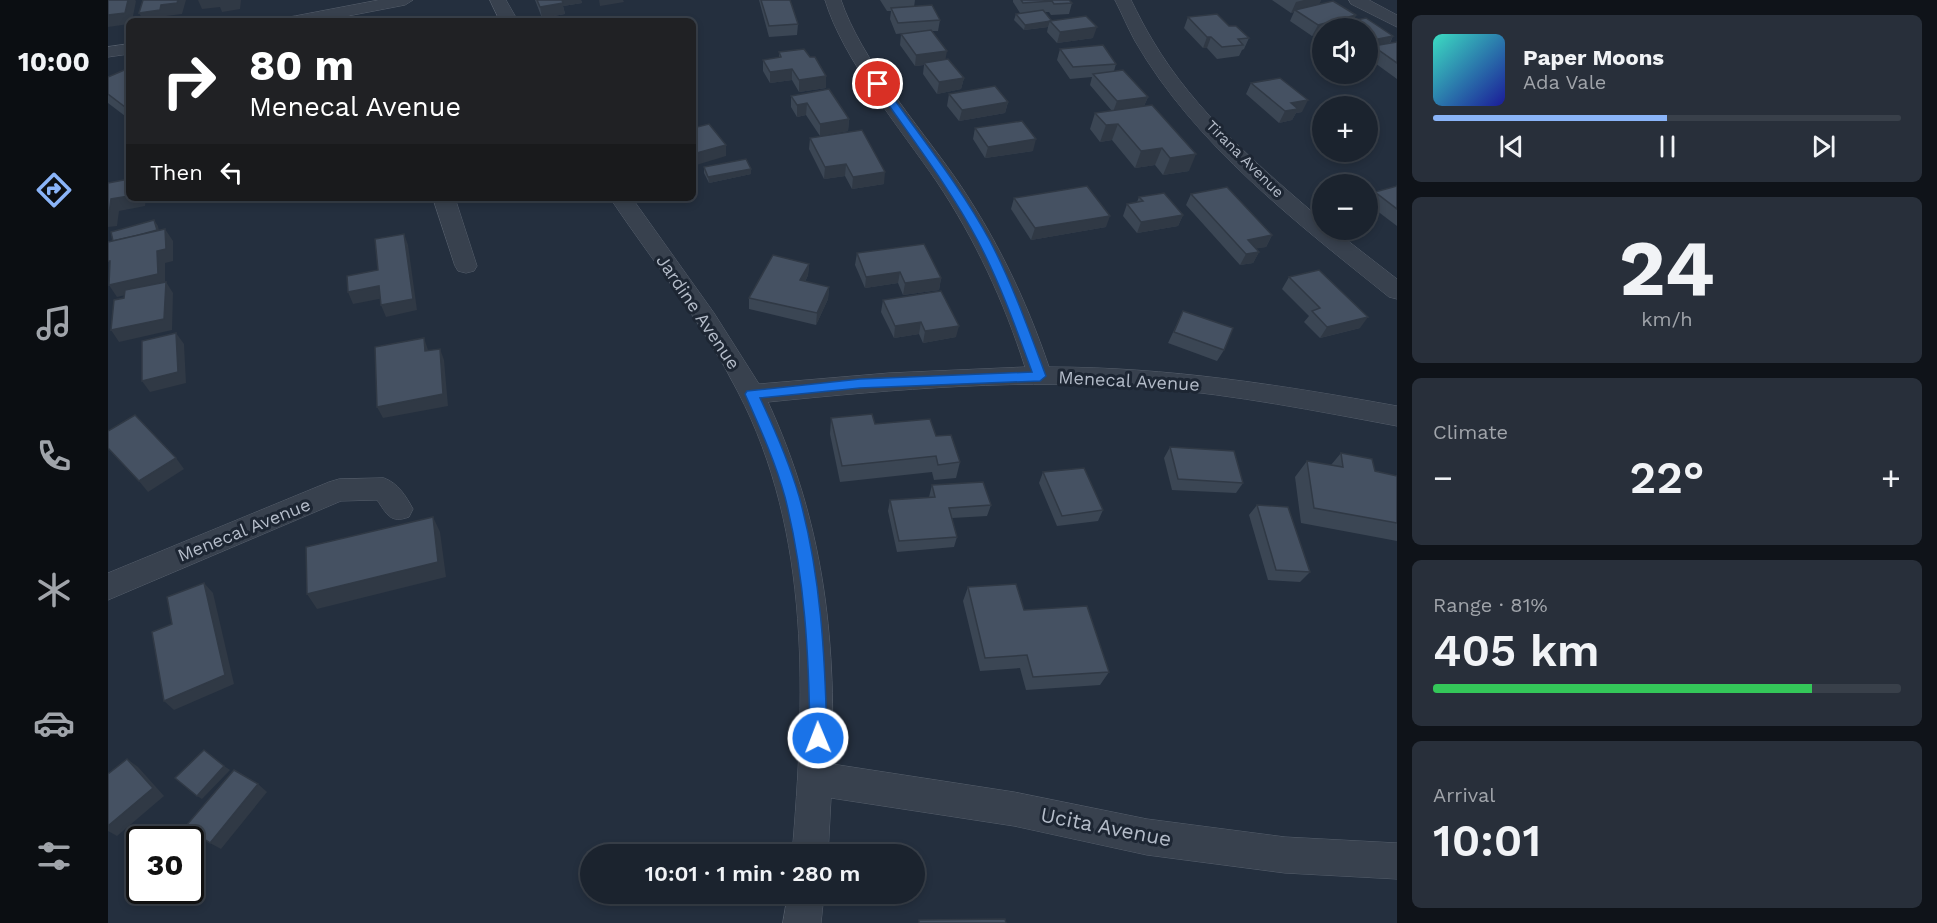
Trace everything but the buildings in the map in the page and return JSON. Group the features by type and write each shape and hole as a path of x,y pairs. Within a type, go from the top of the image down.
{"street":[{"path":"311,18 405,0"},
{"path":"498,0 507,18"},
{"path":"834,0 837,13 868,68 983,239 1004,281 1040,376"},
{"name":"Tirana Avenue","path":"1123,0 1147,47 1202,116 1290,203 1397,291"},
{"path":"1357,0 1397,22"},
{"path":"387,4 391,18"},
{"path":"108,52 126,49"},
{"path":"445,201 466,266"},
{"name":"Jardine Avenue","path":"623,201 728,352 752,394 774,442 792,496 805,556 813,611 817,671 817,779 811,844"},
{"name":"Menecal Avenue","path":"752,394 872,383 1040,376 1119,377 1199,383 1397,416"},
{"name":"Menecal Avenue","path":"108,587 339,490 391,499"},
{"name":"Ucita Avenue","path":"817,779 1014,809 1148,837 1285,855 1397,861"},
{"path":"802,923 805,904"}],"route":[{"path":"818,738 813,611 805,556 792,496 774,442 752,394 860,384 1040,376 1004,281 983,239 878,84"}]}
